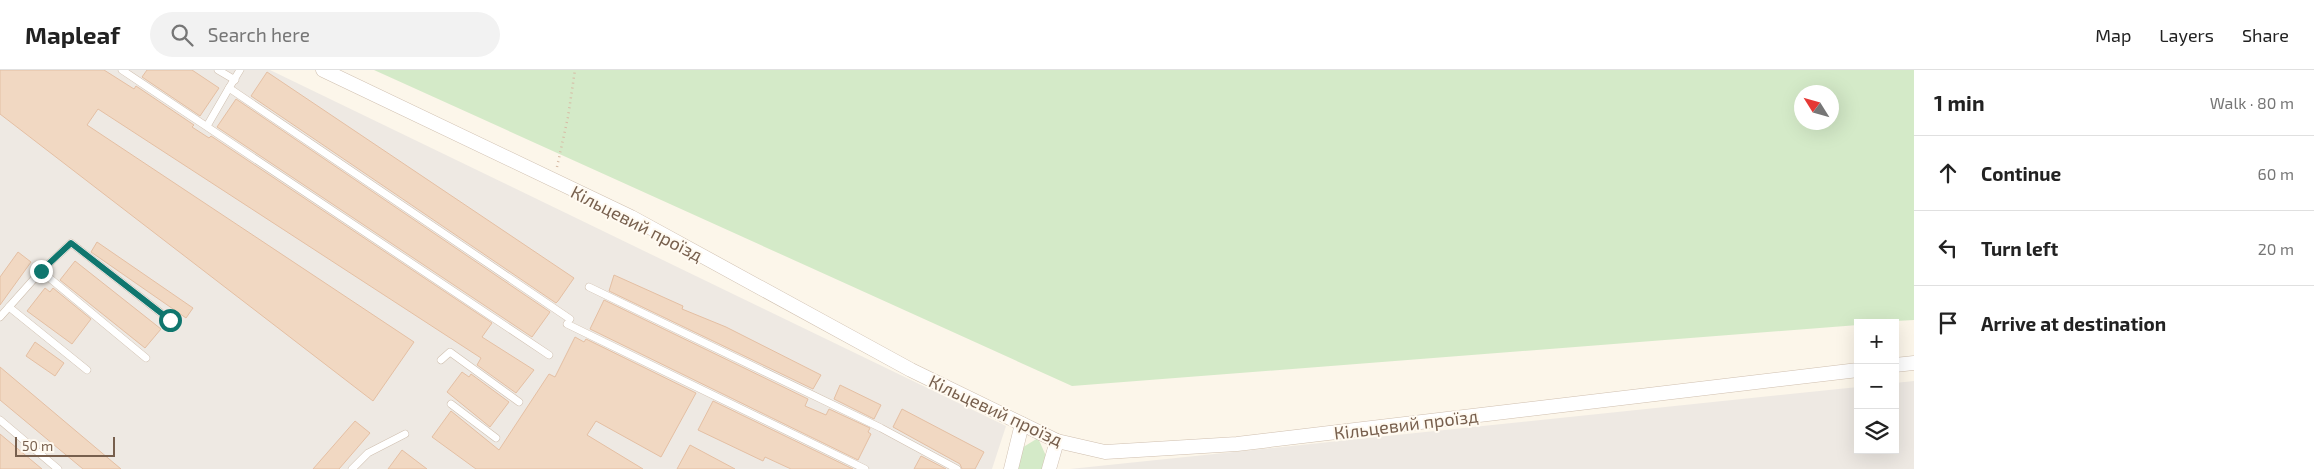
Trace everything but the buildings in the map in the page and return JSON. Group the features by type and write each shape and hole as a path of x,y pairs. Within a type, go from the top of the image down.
{"street":[{"name":"Кільцевий проїзд","path":"323,70 630,217 910,370 1057,441 1105,452 1237,444 1854,370"},
{"path":"1899,365 1914,363"},
{"path":"1011,469 1022,424"},
{"path":"1049,469 1057,441"}],"lane":[{"path":"122,70 549,354"},
{"path":"218,70 234,80"},
{"path":"207,126 240,70"},
{"path":"230,88 569,321 865,469"},
{"path":"0,317 41,271 71,243 170,320"},
{"path":"41,271 146,358"},
{"path":"589,287 881,428 957,469"},
{"path":"9,307 87,370"},
{"path":"441,360 450,352 519,402"},
{"path":"451,404 496,438"},
{"path":"0,420 58,469"},
{"path":"352,469 368,453 405,434"}],"path":[{"path":"556,169 568,117 575,70"}],"shaded area":[{"path":"0,70 270,70 1006,426 992,469 0,469"},
{"path":"1914,381 1914,469 1070,469 1854,387 1854,454 1899,454 1899,383"}],"green space":[{"path":"374,70 1914,70 1914,320 1854,319 1854,325 1072,386"},
{"path":"1038,438 1050,465 1049,469 1011,469 1015,452"}],"route":[{"path":"41,271 71,243 170,320"}]}
